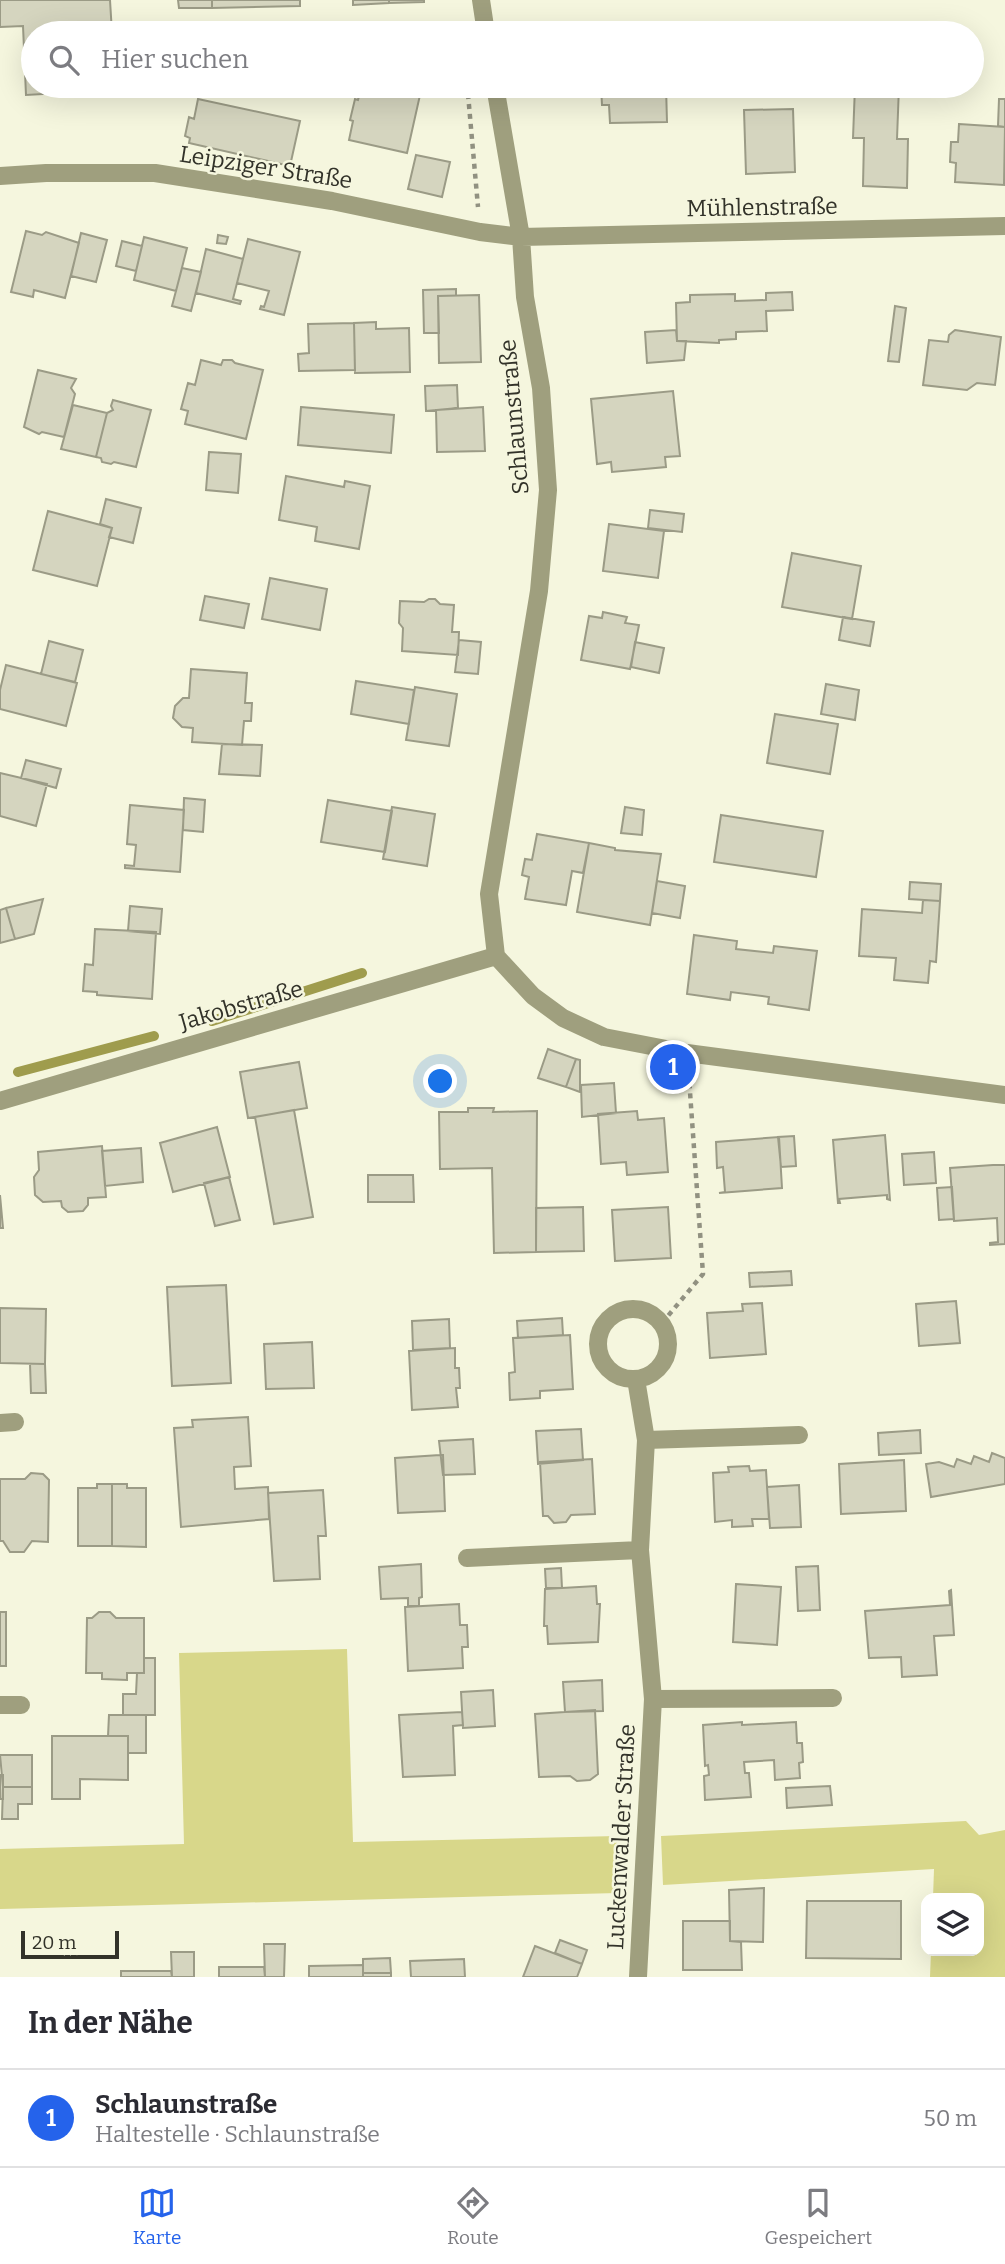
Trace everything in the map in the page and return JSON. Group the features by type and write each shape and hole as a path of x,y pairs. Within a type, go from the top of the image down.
{"street":[{"path":"481,0 484,21"},
{"name":"Schlaunstraße","path":"496,956 489,894 539,591 548,491 541,388 526,297 521,237 497,98"},
{"name":"Leipziger Straße","path":"0,176 46,173 155,173 332,201 480,232 521,237"},
{"name":"Mühlenstraße","path":"521,237 1005,226"},
{"path":"496,956 533,996 563,1018 604,1037 687,1053 1005,1095"},
{"name":"Jakobstraße","path":"0,1101 496,956"},
{"path":"630,1308 653,1315 662,1323 668,1347 658,1369 648,1376 624,1378 613,1373 604,1364 598,1341 601,1329 608,1319 630,1308"},
{"name":"Luckenwalder Straße","path":"636,1379 646,1440 640,1550 653,1699 638,1977"},
{"path":"646,1440 799,1435"},
{"path":"467,1558 640,1550"},
{"name":"Luckenwalder Straße","path":"653,1699 833,1699"},
{"path":"0,1705 21,1705"}],"path":[{"path":"468,98 480,232"},
{"path":"662,1323 703,1274 687,1053"}],"shaded area":[{"path":"347,1649 353,1842 617,1836 618,1893 0,1909 0,1849 184,1844 179,1653"},
{"path":"966,1821 979,1835 1005,1830 1005,1977 930,1977 931,1956 984,1956 984,1893 933,1893 934,1869 663,1885 661,1836"}],"building":[{"path":"0,0 110,0 111,21 21,21 21,26 0,27"},
{"path":"178,0 212,0 212,8 179,8"},
{"path":"212,0 300,0 300,6 212,8"},
{"path":"353,0 389,0 389,3 353,5"},
{"path":"389,0 424,0 424,2 389,3"},
{"path":"419,98 407,153 349,140 353,121 350,120 355,99"},
{"path":"602,98 666,98 667,122 610,123 609,105 602,105"},
{"path":"855,98 899,98 897,139 908,139 907,188 863,186 864,138 853,138"},
{"path":"198,99 300,121 290,166 189,143 190,138 185,136 189,117 194,119"},
{"path":"999,99 1005,99 1005,127 998,126"},
{"path":"793,109 795,172 746,174 744,110"},
{"path":"959,124 1005,127 1004,185 955,182 956,163 950,162 951,142 958,142"},
{"path":"416,155 450,162 442,197 408,189"},
{"path":"26,231 42,235 46,232 79,243 65,298 34,290 33,297 11,292"},
{"path":"81,233 107,240 96,282 71,276"},
{"path":"218,235 228,237 226,244 217,243"},
{"path":"144,237 187,248 176,291 134,280"},
{"path":"248,239 300,252 284,315 260,309 261,306 264,307 269,291 237,283"},
{"path":"122,241 142,246 136,271 116,266"},
{"path":"206,249 243,259 233,299 241,301 240,304 196,293"},
{"path":"182,268 201,272 191,311 172,306"},
{"path":"456,289 456,296 438,296 439,333 424,333 423,290"},
{"path":"792,292 793,310 766,311 767,331 736,332 736,339 719,340 719,343 677,341 676,303 690,302 690,295 735,294 735,301 766,300 766,293"},
{"path":"479,295 481,362 439,363 438,296"},
{"path":"895,306 906,308 899,362 888,361"},
{"path":"376,322 376,329 409,328 410,372 355,373 354,323"},
{"path":"354,323 355,370 299,371 298,354 309,353 308,324"},
{"path":"676,330 677,341 686,341 684,360 647,363 645,332"},
{"path":"955,330 1001,337 995,385 977,383 967,390 923,385 929,340 948,342 949,335"},
{"path":"201,360 221,365 223,360 232,360 263,370 246,439 185,424 188,411 181,409 188,383 195,385"},
{"path":"38,370 76,379 71,388 75,394 64,437 42,432 39,434 24,427"},
{"path":"457,385 458,408 426,411 425,386"},
{"path":"673,391 680,456 665,457 666,467 612,472 611,462 597,464 591,399"},
{"path":"113,400 151,410 136,467 102,462 101,458 96,457 107,413 113,410"},
{"path":"73,405 107,413 96,457 61,449"},
{"path":"301,407 394,415 391,453 298,445"},
{"path":"483,407 485,451 437,452 436,410"},
{"path":"209,452 241,454 238,493 206,490"},
{"path":"286,476 344,487 345,481 370,486 359,549 315,541 317,527 279,520"},
{"path":"106,499 141,508 133,543 109,537 112,528 100,524"},
{"path":"650,510 684,514 682,532 648,528"},
{"path":"48,511 112,528 97,586 33,570"},
{"path":"609,524 664,531 658,578 603,571"},
{"path":"792,553 861,566 852,619 782,607"},
{"path":"270,578 327,589 320,630 262,619"},
{"path":"205,596 249,604 244,628 200,620"},
{"path":"435,599 440,604 454,605 452,632 459,632 458,655 402,651 400,601 424,602"},
{"path":"603,612 627,617 625,623 639,625 630,669 581,660 589,616 602,618"},
{"path":"843,617 874,622 870,646 839,640"},
{"path":"459,640 481,642 478,674 455,672"},
{"path":"49,641 83,650 75,682 41,674"},
{"path":"635,642 664,648 659,673 631,667"},
{"path":"6,665 77,683 66,726 0,709 0,690"},
{"path":"191,669 247,673 245,703 252,703 251,721 244,721 242,745 192,742 193,728 182,727 173,718 175,706 183,698 189,698"},
{"path":"356,681 414,690 409,724 351,714"},
{"path":"826,684 859,690 855,720 821,714"},
{"path":"415,687 457,694 449,746 406,740"},
{"path":"775,714 838,724 830,774 767,763"},
{"path":"222,744 262,745 260,776 219,774"},
{"path":"26,760 61,769 56,788 21,778"},
{"path":"0,773 47,784 36,826 0,816"},
{"path":"184,798 205,800 203,832 183,830"},
{"path":"328,800 392,811 385,852 321,842"},
{"path":"130,805 184,810 180,872 125,868 125,865 134,866 136,845 127,844"},
{"path":"392,807 435,814 427,866 383,859"},
{"path":"625,807 644,810 642,835 621,833"},
{"path":"721,815 823,831 816,877 714,862"},
{"path":"537,834 589,843 583,873 572,871 566,905 525,899 529,877 522,875 525,859 532,860"},
{"path":"589,843 615,850 661,854 650,925 577,912"},
{"path":"657,881 685,886 680,918 652,913"},
{"path":"910,882 941,884 940,901 909,899"},
{"path":"43,899 34,934 15,939 6,908"},
{"path":"923,900 940,901 936,962 930,961 928,983 894,980 896,958 859,956 862,909 922,913"},
{"path":"130,906 162,909 160,934 128,931"},
{"path":"6,908 15,939 0,943 0,910"},
{"path":"95,929 156,932 152,999 97,995 97,992 83,991 85,964 93,965"},
{"path":"694,935 737,941 736,949 773,953 774,946 817,951 809,1010 768,1004 769,997 731,992 730,1000 687,994"},
{"path":"548,1049 576,1059 566,1087 538,1078"},
{"path":"576,1059 580,1060 580,1092 566,1087"},
{"path":"299,1062 307,1108 248,1118 240,1072"},
{"path":"614,1083 616,1113 582,1117 581,1085"},
{"path":"468,1108 494,1108 493,1112 537,1111 536,1252 494,1253 492,1168 440,1169 439,1112 468,1112"},
{"path":"294,1110 313,1217 274,1224 255,1117"},
{"path":"637,1111 638,1120 664,1118 668,1172 627,1175 626,1162 601,1164 598,1114"},
{"path":"217,1127 230,1177 173,1192 160,1143"},
{"path":"885,1135 890,1200 887,1195 839,1199 838,1203 833,1140"},
{"path":"794,1136 796,1166 781,1167 778,1137"},
{"path":"779,1137 782,1188 719,1193 725,1192 723,1167 717,1168 716,1142"},
{"path":"102,1146 106,1197 88,1198 88,1205 83,1211 68,1212 62,1207 61,1201 43,1202 35,1195 34,1177 39,1170 38,1152"},
{"path":"141,1148 143,1182 105,1186 102,1151"},
{"path":"934,1152 936,1183 904,1185 902,1154"},
{"path":"1005,1165 1005,1244 990,1245 998,1242 997,1218 954,1221 950,1168"},
{"path":"368,1175 413,1175 414,1202 368,1202"},
{"path":"229,1177 240,1220 215,1226 204,1183"},
{"path":"952,1187 954,1219 939,1220 937,1188"},
{"path":"0,1195 3,1228 0,1228"},
{"path":"583,1207 584,1251 536,1252 536,1208"},
{"path":"668,1207 671,1258 615,1261 612,1210"},
{"path":"791,1271 792,1285 750,1287 749,1273"},
{"path":"226,1285 231,1383 172,1386 167,1287"},
{"path":"956,1301 960,1343 919,1346 916,1304"},
{"path":"762,1303 766,1354 710,1358 707,1313 743,1311 742,1304"},
{"path":"0,1308 46,1309 45,1364 0,1363"},
{"path":"562,1318 563,1335 518,1338 517,1321"},
{"path":"449,1319 450,1348 413,1350 412,1321"},
{"path":"570,1335 573,1389 540,1391 540,1398 510,1400 509,1373 515,1372 513,1338"},
{"path":"312,1342 314,1388 266,1389 264,1344"},
{"path":"455,1348 455,1368 459,1368 460,1388 456,1388 458,1407 412,1410 409,1351"},
{"path":"30,1364 45,1364 46,1393 31,1393"},
{"path":"248,1417 251,1466 234,1467 235,1489 268,1487 269,1519 181,1527 174,1428 193,1427 192,1420"},
{"path":"581,1429 583,1460 538,1464 536,1431"},
{"path":"920,1430 921,1453 879,1455 878,1433"},
{"path":"473,1439 475,1474 443,1475 439,1441"},
{"path":"992,1453 1005,1458 1005,1484 931,1497 926,1464 939,1462 954,1467 957,1459 971,1464 974,1456 989,1462"},
{"path":"443,1455 445,1511 398,1513 395,1458"},
{"path":"592,1459 595,1514 571,1515 566,1522 554,1523 548,1516 543,1516 540,1462"},
{"path":"904,1460 906,1511 841,1514 839,1464"},
{"path":"749,1466 750,1471 766,1470 769,1519 752,1519 753,1526 732,1527 732,1520 715,1522 713,1473 729,1472 728,1467"},
{"path":"31,1473 43,1474 49,1480 48,1542 32,1541 24,1552 10,1552 3,1541 0,1541 0,1479 25,1479"},
{"path":"97,1484 112,1484 112,1546 78,1546 78,1488 97,1488"},
{"path":"112,1484 127,1484 127,1488 146,1488 146,1547 112,1546"},
{"path":"799,1485 801,1527 770,1528 767,1487"},
{"path":"323,1490 326,1536 318,1536 320,1579 274,1581 268,1493"},
{"path":"421,1564 422,1597 419,1598 419,1606 408,1606 408,1598 381,1599 379,1567"},
{"path":"818,1566 820,1610 798,1611 796,1567"},
{"path":"561,1568 562,1588 546,1588 545,1569"},
{"path":"736,1584 781,1587 777,1645 733,1642"},
{"path":"596,1586 597,1604 600,1604 598,1642 548,1644 547,1626 544,1626 545,1589"},
{"path":"951,1590 954,1635 934,1636 937,1675 902,1677 901,1657 869,1658 865,1611 950,1605"},
{"path":"459,1604 460,1625 467,1625 468,1647 462,1647 463,1668 408,1671 405,1607"},
{"path":"0,1612 6,1612 6,1666 0,1666"},
{"path":"99,1612 110,1612 116,1618 144,1618 144,1673 127,1673 127,1680 102,1679 102,1673 86,1673 87,1618 92,1618"},
{"path":"144,1658 155,1658 155,1715 123,1715 123,1694 136,1694 137,1673 144,1673"},
{"path":"602,1680 603,1711 565,1712 563,1682"},
{"path":"493,1690 495,1726 463,1728 461,1692"},
{"path":"595,1710 598,1774 590,1780 577,1781 570,1776 539,1777 535,1714"},
{"path":"462,1712 463,1725 453,1726 455,1775 403,1777 399,1715"},
{"path":"109,1715 146,1715 146,1753 128,1753 128,1736 108,1736"},
{"path":"742,1722 742,1725 796,1722 797,1743 802,1743 800,1778 775,1780 774,1760 744,1762 745,1773 749,1773 751,1797 705,1800 704,1776 709,1775 708,1765 705,1766 703,1725"},
{"path":"52,1736 128,1736 128,1780 80,1779 80,1799 52,1799"},
{"path":"0,1755 32,1755 32,1787 3,1787"},
{"path":"0,1775 3,1775 3,1799 0,1799"},
{"path":"830,1786 832,1805 787,1808 786,1788"},
{"path":"3,1787 32,1787 32,1804 18,1804 18,1819 2,1819"},
{"path":"764,1888 763,1942 730,1941 729,1890"},
{"path":"807,1901 901,1901 901,1959 806,1958"},
{"path":"683,1921 730,1921 730,1941 741,1942 742,1970 683,1970"},
{"path":"560,1940 587,1950 582,1964 555,1953"},
{"path":"264,1944 285,1944 284,1977 265,1977"},
{"path":"535,1946 582,1964 577,1977 523,1977"},
{"path":"171,1952 194,1952 194,1977 172,1977"},
{"path":"390,1958 391,1973 363,1973 363,1959"},
{"path":"464,1959 465,1977 411,1977 410,1961"},
{"path":"363,1965 363,1977 309,1977 309,1966"},
{"path":"219,1967 264,1967 265,1977 219,1977"},
{"path":"121,1971 171,1971 172,1977 121,1977"},
{"path":"363,1973 391,1973 391,1977 363,1977"}],"waterway":[{"path":"212,1021 362,973"},
{"path":"18,1072 154,1036"}],"place":[{"name":"Schlaunstraße","path":"673,1067"}]}
